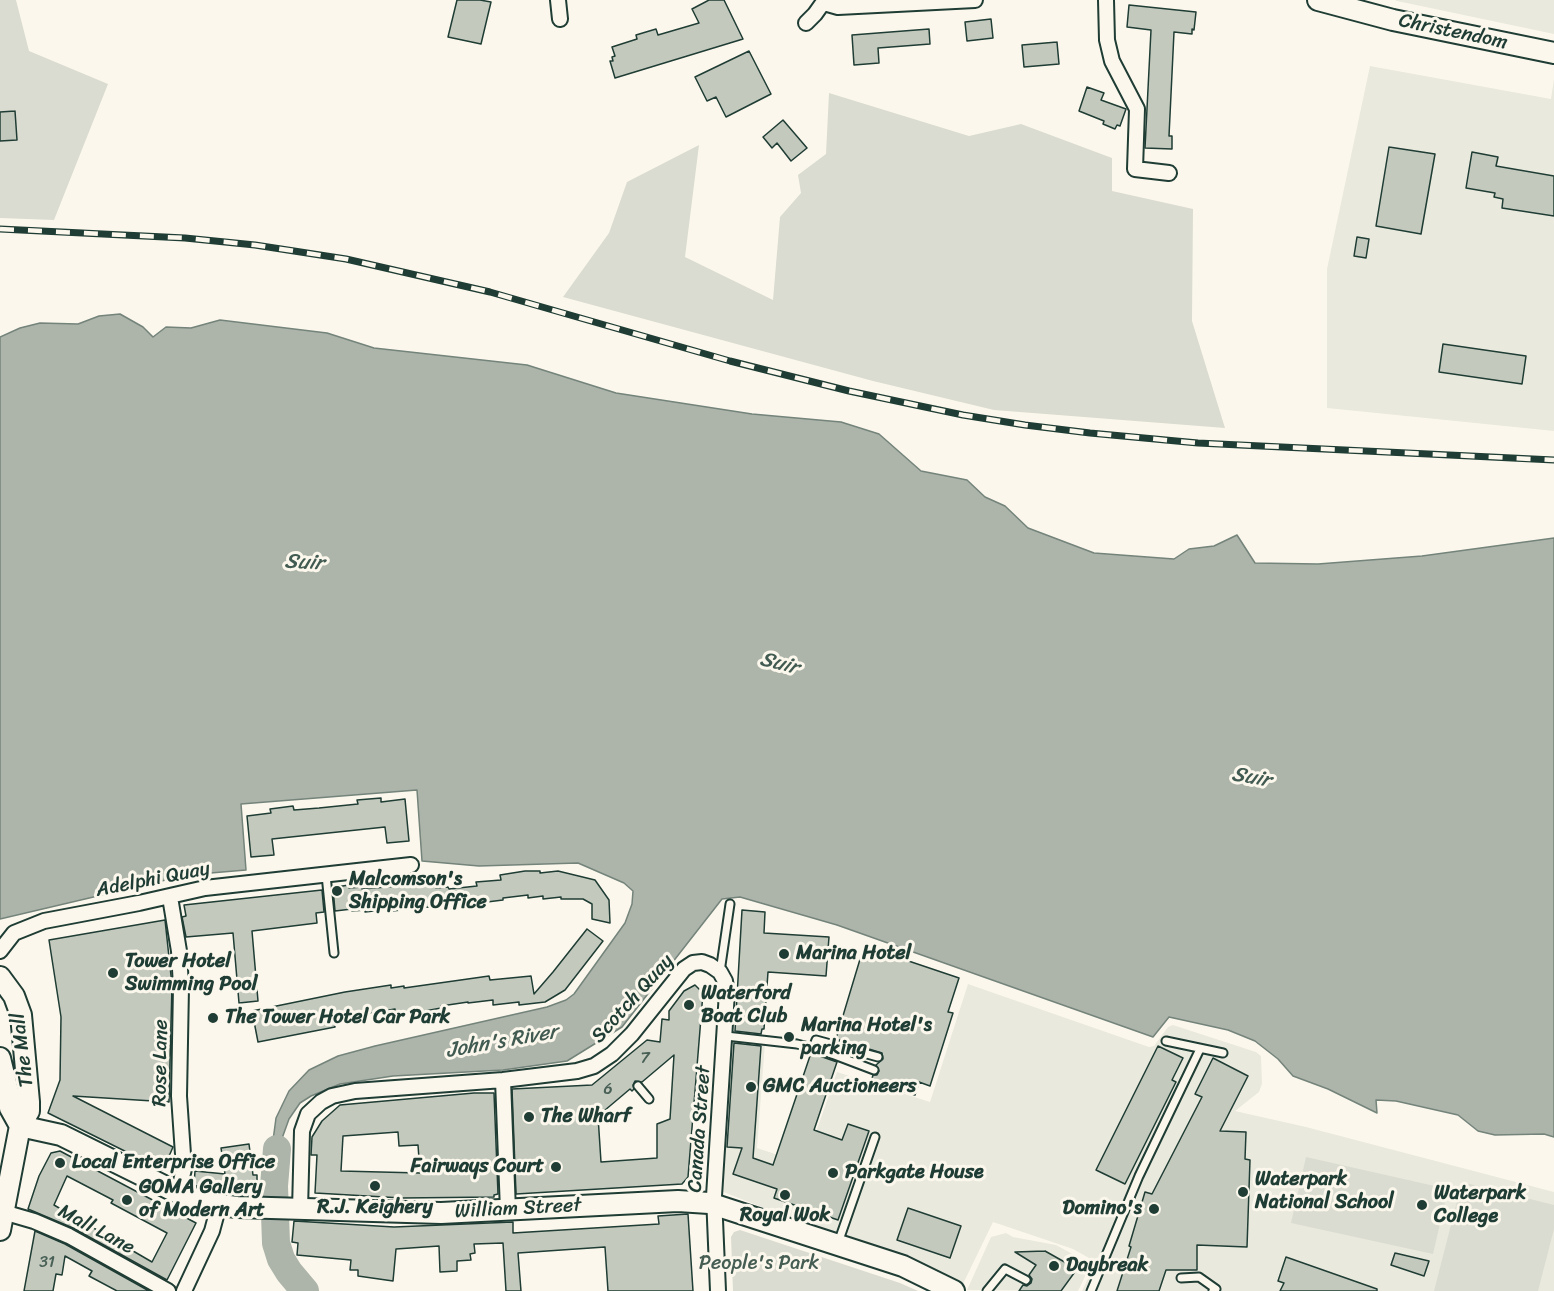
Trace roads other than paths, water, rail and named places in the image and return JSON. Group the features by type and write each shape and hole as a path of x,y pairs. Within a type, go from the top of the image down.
{"main road":[{"name":"Christendom","path":"1318,0 1393,20 1554,53"},
{"name":"The Mall","path":"0,977 14,996 23,1028 29,1102 28,1110 20,1126 2,1221"},
{"name":"The Mall","path":"0,1058 10,1108 20,1126"},
{"name":"William Street","path":"20,1126 61,1135 178,1193 219,1205 257,1209 417,1214 678,1201 714,1204 747,1213 912,1270 954,1291"}],"street":[{"path":"558,0 560,19"},
{"path":"806,23 824,1 838,7 975,0"},
{"path":"1106,0 1107,40 1112,61 1137,109 1136,169 1169,174"},
{"name":"Adelphi Quay","path":"0,951 14,933 36,923 205,888 411,865"},
{"name":"Rose Lane","path":"170,897 179,951 181,987 179,1096 184,1168 178,1193"},
{"name":"Scotch Quay","path":"294,1210 302,1131 308,1114 321,1102 332,1096 355,1091 502,1080 586,1069 616,1058 689,965 702,962 710,964 720,972"},
{"name":"Canada Street","path":"718,1291 714,1204 728,992 720,972"},
{"path":"502,1080 508,1211"},
{"path":"184,1291 212,1231 219,1205"},
{"name":"Mall Lane","path":"2,1221 34,1221 69,1236 168,1291"}],"lane":[{"path":"326,875 334,953"},
{"path":"720,972 729,904"},
{"path":"726,1036 780,1041 813,1048 874,1070"},
{"path":"813,1048 816,1040 878,1057"},
{"path":"1166,1041 1223,1053"},
{"path":"1091,1291 1139,1176 1200,1049"},
{"path":"638,1086 649,1099"},
{"path":"838,1244 875,1137"},
{"path":"987,1291 1005,1269 1026,1280"},
{"path":"1181,1278 1199,1277 1216,1288 1213,1291"}],"water":[{"name":"Suir","path":"120,314 143,327 153,337 166,327 191,328 220,320 327,333 374,348 527,365 616,393 752,414 841,422 879,434 921,471 967,480 985,497 1005,506 1028,528 1094,553 1174,559 1189,549 1214,546 1237,535 1255,563 1318,564 1422,556 1554,538 1554,1137 1544,1134 1495,1135 1478,1131 1458,1115 1396,1101 1376,1100 1377,1113 1328,1089 1293,1076 1278,1059 1255,1041 1228,1030 1169,1017 1153,1037 837,925 740,897 722,899 622,1027 567,1061 503,1070 393,1076 340,1084 311,1096 300,1103 289,1119 280,1144 274,1186 272,1148 276,1118 289,1091 309,1070 338,1056 547,1007 566,1000 574,994 625,923 632,904 633,891 624,883 578,863 479,866 422,861 417,790 241,804 246,870 187,875 0,919 0,337 20,328 40,323 78,324 99,316"}],"waterway":[{"name":"John's River","path":"277,1149 274,1186 276,1243 281,1259 305,1291"}],"railway":[{"path":"0,229 185,238 255,245 346,259 490,292 730,361 849,391 963,415 1025,425 1198,443 1554,460"}],"place":[{"name":"Malcomson's Shipping Office","path":"337,891"},
{"name":"Marina Hotel","path":"784,954"},
{"name":"Tower Hotel Swimming Pool","path":"113,973"},
{"name":"Waterford Boat Club","path":"689,1005"},
{"name":"The Tower Hotel Car Park","path":"213,1018"},
{"name":"Marina Hotel's parking","path":"789,1037"},
{"name":"GMC Auctioneers","path":"751,1087"},
{"name":"The Wharf","path":"529,1117"},
{"name":"Local Enterprise Office","path":"60,1163"},
{"name":"Fairways Court","path":"556,1167"},
{"name":"Parkgate House","path":"833,1173"},
{"name":"R.J. Keighery","path":"375,1186"},
{"name":"Waterpark National School","path":"1243,1192"},
{"name":"Royal Wok","path":"785,1195"},
{"name":"GOMA Gallery of Modern Art","path":"127,1200"},
{"name":"Waterpark College","path":"1422,1205"},
{"name":"Domino's","path":"1154,1209"},
{"name":"Daybreak","path":"1054,1266"}],"park label":[{"name":"People's Park","path":"759,1264"}]}
